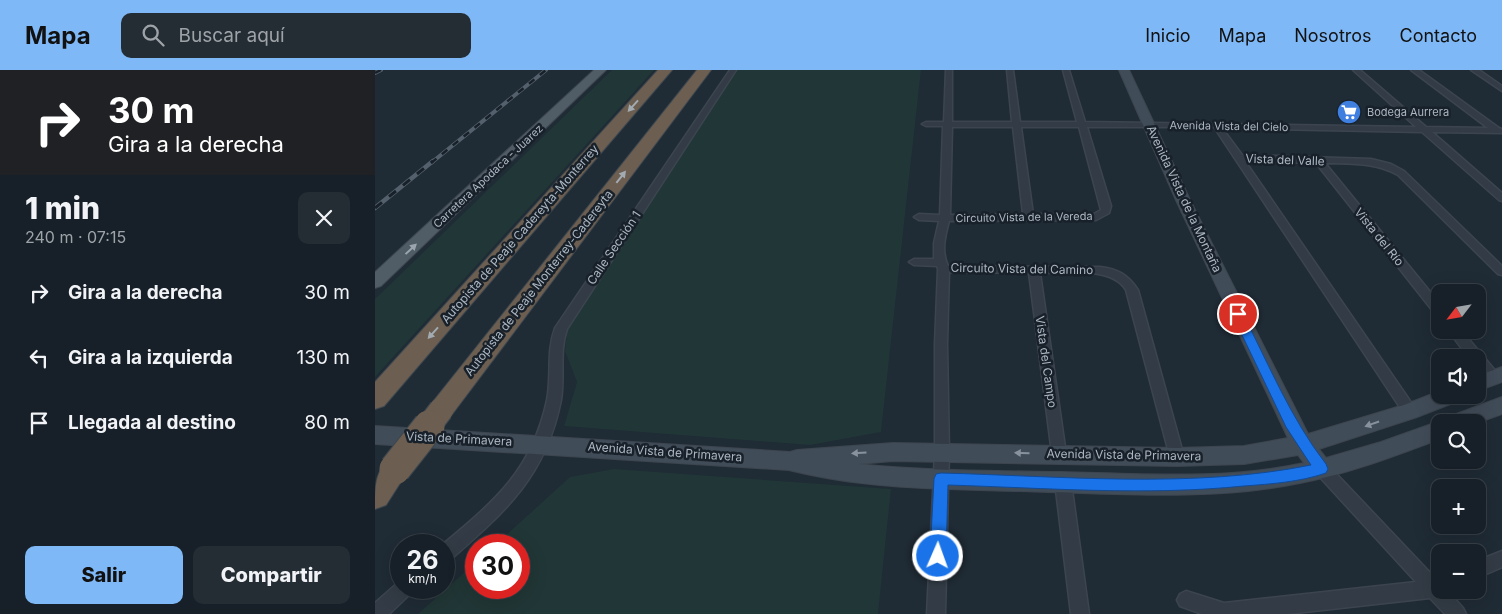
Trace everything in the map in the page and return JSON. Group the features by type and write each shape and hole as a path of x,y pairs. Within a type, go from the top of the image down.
{"highway":[{"name":"Autopista de Peaje Cadereyta-Monterrey","path":"375,398 665,70"},
{"name":"Autopista de Peaje Monterrey-Cadereyta","path":"375,496 704,70"}],"main road":[{"path":"375,265 461,190 591,70"},
{"name":"Carretera Apodaca - Juarez","path":"375,282 601,70"},
{"name":"Avenida Vista de la Montaña","path":"1124,70 1291,424 1303,445 1322,469"},
{"name":"Avenida Vista de Primavera","path":"542,444 789,461 857,453 942,452 1177,457 1244,455 1303,445 1431,403"},
{"path":"1480,414 1502,406"},
{"name":"Avenida Vista de Primavera","path":"789,461 810,467 846,473 941,479 1154,485 1227,483 1281,477 1322,469 1431,433"},
{"name":"Vista de Primavera","path":"375,435 542,444"}],"street":[{"name":"Calle Sección 1","path":"455,544 510,495 533,463 542,444 554,401 556,385 555,341 561,328 569,313 733,70"},
{"name":"Circuito Vista de la Vereda","path":"949,70 945,218 1096,217 1106,211 1082,125"},
{"path":"1010,70 1028,217"},
{"path":"1067,70 1082,125"},
{"path":"1356,70 1502,198"},
{"path":"1414,70 1499,130"},
{"path":"1474,70 1502,89"},
{"name":"Avenida Vista del Cielo","path":"926,124 1216,125 1499,130"},
{"path":"1216,125 1239,158"},
{"name":"Vista del Valle","path":"1239,158 1380,163 1396,170 1502,272"},
{"name":"Vista del Valle","path":"1239,158 1410,411"},
{"name":"Vista del Río","path":"1319,161 1431,301"},
{"path":"919,217 945,218 938,258 942,266"},
{"path":"913,262 942,266"},
{"name":"Circuito Vista del Camino","path":"936,614 942,452 942,266 1104,271 1119,275 1128,282 1177,457"},
{"name":"Vista del Campo","path":"1034,269 1059,454"},
{"path":"1461,339 1470,349"},
{"name":"Avenida Vista de la Montaña","path":"1322,469 1431,582"},
{"path":"1063,482 1081,614"},
{"path":"1486,566 1502,559"},
{"path":"1186,600 1224,613 1431,588"},
{"path":"376,614 392,599"},
{"name":"Avenida Vista de la Montaña","path":"1445,599 1457,614"}],"green space":[{"path":"612,70 654,70 375,377 375,299"},
{"path":"737,70 921,70 881,432 810,445 564,426 577,382 565,351 568,324"},
{"path":"614,469 891,489 878,614 418,614 435,599 455,599 455,581 465,572 465,599 530,599 530,534 507,534 570,477"}],"railway":[{"path":"375,73 381,70"},
{"path":"431,163 546,70"},
{"path":"375,208 433,161"}],"place":[{"name":"Bodega Aurrera","path":"1349,112"}],"route":[{"path":"938,556 941,479 1154,485 1210,484 1244,482 1322,469 1303,445 1291,424 1238,314"}]}
